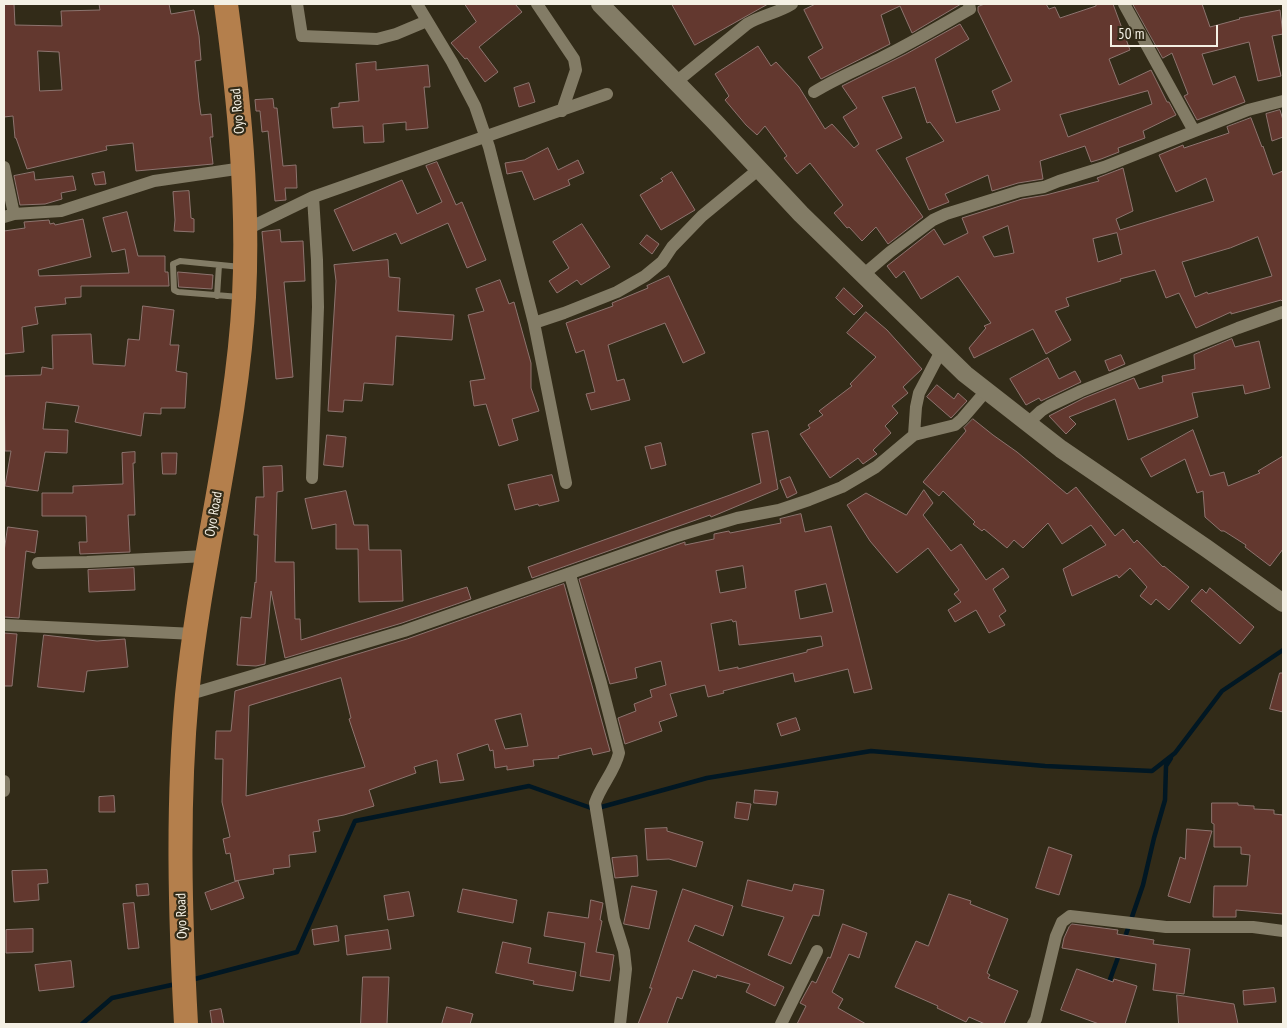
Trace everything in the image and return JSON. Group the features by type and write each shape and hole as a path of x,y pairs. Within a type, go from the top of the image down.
{"highway":[{"name":"Oyo Road","path":"186,1024 180,863 187,695 206,556 229,423 240,346 244,298 245,230 243,168 235,72 226,4"}],"main road":[{"path":"600,4 801,214 965,374 1061,449 1283,603"}],"street":[{"path":"297,4 302,36 377,40 427,21"},
{"path":"417,4 452,62 475,106 485,137 534,322 566,483"},
{"path":"537,4 574,59 576,70 562,111"},
{"path":"676,82 747,24 758,17 779,11 792,4"},
{"path":"814,92 837,78 879,59 970,9 969,4"},
{"path":"1124,4 1194,131"},
{"path":"245,230 313,197 607,94"},
{"path":"863,275 933,220 946,214 1020,191 1044,187 1104,167 1248,110 1283,101"},
{"path":"4,168 9,215 61,211 154,181 243,168"},
{"path":"534,322 618,292 646,276 662,262 672,247 702,216 759,169"},
{"path":"312,478 318,307 313,197"},
{"path":"1028,423 1041,410 1081,391 1283,312"},
{"path":"914,435 916,407 920,393 941,351"},
{"path":"187,695 404,631 674,537 737,518 778,510 842,487 876,467 914,435 955,425 986,391"},
{"path":"38,562 87,562 206,556"},
{"path":"570,574 602,683 619,753 595,803 614,919 624,952 626,969 620,1024"},
{"path":"4,625 194,634"},
{"path":"4,781 4,791"},
{"path":"1033,1024 1036,1019 1056,936 1062,922 1070,916 1166,927 1253,927 1283,931"},
{"path":"781,1024 817,951"}],"lane":[{"path":"244,298 178,292 174,290 173,264 180,261 245,268"},
{"path":"217,296 219,265"}],"building":[{"path":"4,4 14,4 15,25 62,26 61,11 100,10 99,4 169,4 171,14 194,10 201,60 195,61 199,101 201,115 211,114 213,137 210,137 213,164 136,171 133,143 106,146 107,150 27,169 15,138 13,116 4,117","holes":["38,51 59,52 62,90 40,91"]},
{"path":"465,4 515,4 522,12 479,47 498,72 485,82 467,58 465,59 451,43 476,22"},
{"path":"672,4 768,4 695,45"},
{"path":"816,4 961,4 912,33 900,6 881,15 890,44 821,79 808,57 823,48 804,10"},
{"path":"985,4 1046,4 1049,9 1055,7 1060,18 1096,6 1096,4 1113,4 1130,50 1109,59 1119,85 1151,70 1167,102 1169,102 1176,115 1143,131 1145,138 1118,148 1119,152 1101,159 1091,162 1085,146 1040,161 1043,179 1018,183 992,191 988,175 945,194 949,202 929,210 906,158 944,141 930,122 927,123 915,87 882,97 902,138 876,150 923,217 888,244 876,227 862,241 849,227 847,228 834,213 843,205 810,163 797,174 784,158 787,156 765,126 757,135 725,100 729,96 715,74 758,46 771,66 776,62 799,87 825,129 832,124 854,148 859,144 843,117 857,108 842,86 960,24 969,39 935,59 956,123 1000,110 992,91 1012,81 978,11 978,7","holes":["1148,91 1152,104 1068,137 1060,115"]},
{"path":"1133,4 1202,4 1210,27 1239,18 1280,10 1283,34 1272,36 1281,76 1258,81 1249,42 1202,54 1213,85 1235,76 1245,102 1197,120 1184,96 1188,94 1172,53 1163,58"},
{"path":"376,62 376,70 428,65 430,87 424,87 428,128 406,130 406,122 383,124 384,142 364,143 363,126 333,128 331,108 339,107 339,103 359,101 356,64"},
{"path":"529,83 535,102 519,107 514,88"},
{"path":"273,99 274,108 277,108 283,166 296,165 297,188 285,188 286,200 275,201 268,131 262,132 260,111 256,111 255,100"},
{"path":"1280,110 1283,120 1283,137 1272,141 1266,114"},
{"path":"1251,118 1273,175 1283,171 1283,302 1281,300 1231,314 1231,312 1196,328 1179,293 1166,298 1155,270 1120,279 1121,281 1066,298 1069,306 1055,311 1071,340 1046,354 1033,329 974,358 969,348 986,328 984,326 991,323 958,276 921,299 904,271 896,278 887,266 934,229 944,245 968,233 962,218 1022,199 1046,195 1099,181 1097,178 1123,168 1133,211 1116,219 1120,230 1214,201 1206,178 1176,192 1159,155 1183,145 1184,148 1229,133 1227,127","holes":["1008,226 1014,253 994,257 983,237","1117,233 1122,254 1098,262 1093,239","1258,237 1272,276 1208,294 1207,292 1195,297 1182,262 1230,248"]},
{"path":"548,148 558,170 578,160 584,173 568,180 570,185 534,200 522,171 507,174 505,163 524,160"},
{"path":"437,162 456,205 462,202 486,260 467,268 448,223 401,244 396,233 353,251 334,210 402,180 417,214 442,202 426,166"},
{"path":"34,172 35,180 73,176 76,190 61,193 62,199 45,204 20,205 14,176"},
{"path":"104,172 106,184 95,185 92,174"},
{"path":"672,172 695,210 661,230 640,195 663,181 661,179"},
{"path":"189,191 191,218 194,219 194,232 174,231 173,192"},
{"path":"127,212 138,256 165,256 165,272 168,272 169,286 81,286 81,297 65,298 66,304 35,307 38,324 22,327 24,352 4,354 4,231 25,228 24,222 49,220 50,224 54,223 55,225 83,219 91,257 38,270 39,276 129,273 125,249 112,252 103,218"},
{"path":"582,224 610,267 581,285 577,280 557,293 549,281 569,268 553,242"},
{"path":"280,230 281,242 303,241 305,281 284,282 293,377 276,379 262,232"},
{"path":"647,235 659,244 652,254 640,244"},
{"path":"388,260 389,277 400,278 398,311 454,315 452,340 396,336 393,385 364,383 362,401 344,400 343,412 328,411 336,281 334,265"},
{"path":"178,272 213,275 212,289 179,287"},
{"path":"669,276 705,353 683,363 665,323 608,345 617,381 624,379 630,400 591,410 586,394 595,392 584,350 576,353 566,323 613,306 612,303 648,288 647,286"},
{"path":"500,280 509,304 514,302 531,363 531,388 539,411 512,419 518,440 499,446 486,404 474,406 470,381 485,379 468,315 484,311 476,289"},
{"path":"844,288 863,306 854,315 836,298"},
{"path":"143,306 174,310 170,345 179,345 176,371 187,373 185,408 161,408 161,414 144,413 141,436 75,422 79,406 46,402 43,429 68,430 67,453 45,452 38,491 5,486 11,451 5,451 4,376 41,375 42,367 53,369 52,335 91,334 93,364 125,366 128,339 139,340"},
{"path":"866,312 887,330 922,369 903,387 908,393 892,406 898,413 885,426 891,433 873,450 877,454 863,464 858,458 830,478 800,434 810,428 808,425 823,415 819,411 852,386 850,384 876,357 847,333"},
{"path":"1232,339 1235,347 1259,341 1270,388 1245,394 1243,385 1192,393 1198,417 1128,440 1115,399 1069,417 1076,424 1066,434 1049,416 1084,398 1134,378 1139,389 1163,382 1162,376 1195,369 1194,355"},
{"path":"1121,355 1125,364 1109,371 1105,361"},
{"path":"1048,358 1059,379 1075,371 1081,382 1041,401 1039,398 1026,405 1010,379"},
{"path":"937,385 954,399 958,393 967,401 951,418 927,397"},
{"path":"973,419 1017,452 1067,494 1076,487 1115,536 1123,529 1134,543 1137,540 1163,567 1189,587 1169,610 1156,599 1151,605 1140,596 1147,587 1130,568 1119,578 1117,575 1072,596 1063,569 1106,545 1091,525 1062,544 1048,523 1023,548 1014,540 1007,548 984,529 982,531 973,524 975,522 943,491 939,496 923,482 966,431 964,428"},
{"path":"1193,430 1210,476 1224,472 1228,486 1260,473 1258,471 1283,456 1283,549 1270,566 1245,547 1246,545 1221,531 1205,517 1203,491 1197,493 1185,459 1151,477 1141,459"},
{"path":"768,431 778,489 711,517 710,515 532,578 528,567 761,483 752,434"},
{"path":"327,435 346,437 343,467 324,465"},
{"path":"661,443 666,465 651,469 645,447"},
{"path":"135,452 135,463 133,463 135,515 128,515 130,552 80,554 79,542 87,542 86,516 42,516 42,493 73,493 73,486 123,484 122,453"},
{"path":"162,453 177,453 176,474 163,474"},
{"path":"282,466 283,491 277,492 275,562 294,562 295,619 300,619 301,640 467,587 471,599 402,623 285,658 271,591 265,664 256,666 237,665 241,617 251,618 256,583 258,535 254,535 256,497 264,497 263,467"},
{"path":"552,475 559,501 515,510 508,485"},
{"path":"790,477 797,493 787,498 780,481"},
{"path":"924,490 933,503 923,515 951,551 961,544 986,580 1003,568 1009,577 993,589 1006,611 999,616 1005,625 989,633 976,610 955,622 948,610 961,602 954,594 959,590 928,548 897,573 870,541 847,505 866,493 906,515"},
{"path":"346,491 354,525 368,525 369,550 401,550 403,601 359,602 358,549 336,549 336,524 312,529 305,499"},
{"path":"801,514 805,532 831,526 872,689 854,693 848,669 795,682 793,673 723,691 724,693 708,697 705,685 670,694 677,716 659,722 662,731 625,744 618,718 636,711 634,704 652,697 650,690 666,685 661,661 635,668 637,678 610,684 579,579 685,542 685,545 714,539 714,534 729,531 730,533 781,523 780,519","holes":["743,566 746,588 720,593 716,571","826,584 833,612 800,619 795,591","736,621 739,645 821,636 823,646 807,650 807,652 738,669 738,667 719,671 711,624"]},
{"path":"8,527 38,531 35,553 26,551 19,618 4,617 4,552"},
{"path":"134,568 135,590 89,592 88,570"},
{"path":"564,584 610,751 593,755 591,748 558,756 559,758 533,760 534,766 507,770 507,766 495,768 493,750 490,751 488,744 457,754 464,780 440,783 437,760 414,767 416,773 369,790 374,806 318,820 320,831 313,832 316,852 289,855 290,867 273,869 274,874 235,881 230,853 226,854 223,839 230,837 222,802 223,759 215,759 216,731 231,731 235,691 407,639","holes":["341,678 351,718 349,719 365,767 246,796 249,706","521,714 528,746 505,749 495,720"]},
{"path":"1210,588 1254,627 1240,644 1191,601 1202,589 1206,593"},
{"path":"4,633 17,634 12,686 4,686"},
{"path":"44,635 97,641 125,639 128,667 87,671 84,692 38,687"},
{"path":"1280,673 1283,673 1283,712 1270,709"},
{"path":"796,718 800,730 781,736 777,724"},
{"path":"755,790 778,792 776,805 754,803"},
{"path":"114,796 115,812 99,812 99,797"},
{"path":"737,802 751,804 748,820 735,818"},
{"path":"1212,803 1238,803 1238,805 1254,806 1254,809 1274,810 1274,814 1283,815 1283,914 1236,910 1236,917 1213,917 1214,886 1247,886 1250,855 1241,854 1241,847 1214,847"},
{"path":"667,828 667,831 703,842 696,867 669,859 647,860 645,829"},
{"path":"1187,829 1212,831 1190,903 1168,896 1180,857 1185,859"},
{"path":"1049,847 1072,855 1059,895 1036,888"},
{"path":"637,856 638,876 615,878 612,858"},
{"path":"47,870 48,883 38,884 39,900 14,902 12,871"},
{"path":"748,880 792,891 794,884 824,890 819,916 813,915 791,964 768,955 784,917 742,906"},
{"path":"238,881 244,898 211,910 205,893"},
{"path":"148,884 149,895 137,896 136,885"},
{"path":"632,886 657,891 649,929 624,924"},
{"path":"463,889 517,900 513,923 458,912"},
{"path":"683,889 733,906 723,936 695,925 688,941 784,987 775,1006 746,992 750,984 717,975 716,978 693,970 682,999 677,997 667,1024 638,1024 652,988 650,988"},
{"path":"409,892 414,916 388,920 384,896"},
{"path":"949,894 971,901 970,904 1008,919 987,973 990,975 988,978 1018,991 1004,1024 985,1024 969,1017 966,1022 937,1008 938,1006 895,987 916,941 928,946"},
{"path":"591,900 603,903 600,920 602,921 596,952 614,955 610,981 580,976 585,943 544,936 548,912 588,918"},
{"path":"134,903 139,948 128,949 123,904"},
{"path":"843,924 867,933 859,958 849,954 832,992 843,999 838,1008 866,1024 797,1024 806,1006 800,1003 812,981 816,983 828,957 830,958"},
{"path":"1072,924 1118,930 1117,934 1154,940 1153,944 1190,949 1184,994 1153,990 1156,964 1062,948 1064,938"},
{"path":"337,926 339,941 314,945 312,930"},
{"path":"33,929 33,952 6,953 6,930"},
{"path":"388,930 391,949 347,955 345,936"},
{"path":"503,942 531,948 528,963 576,972 573,991 533,984 534,981 496,973"},
{"path":"71,961 74,987 39,991 35,965"},
{"path":"1077,969 1113,982 1114,979 1137,986 1125,1024 1099,1024 1061,1010"},
{"path":"363,977 389,977 387,1024 361,1024"},
{"path":"1274,988 1276,1002 1244,1005 1243,991"},
{"path":"1177,995 1234,1004 1238,1024 1179,1024"},
{"path":"447,1007 473,1014 470,1024 442,1024"},
{"path":"221,1009 224,1024 212,1024 210,1011"}],"waterway":[{"path":"191,980 297,952 355,821 529,786 594,809 707,778 871,751 1045,766 1152,771 1175,753 1222,691 1283,650"},
{"path":"1124,940 1143,885 1165,800 1166,766 1171,758"},
{"path":"1108,985 1120,952"},
{"path":"82,1024 112,998 176,984"}]}
